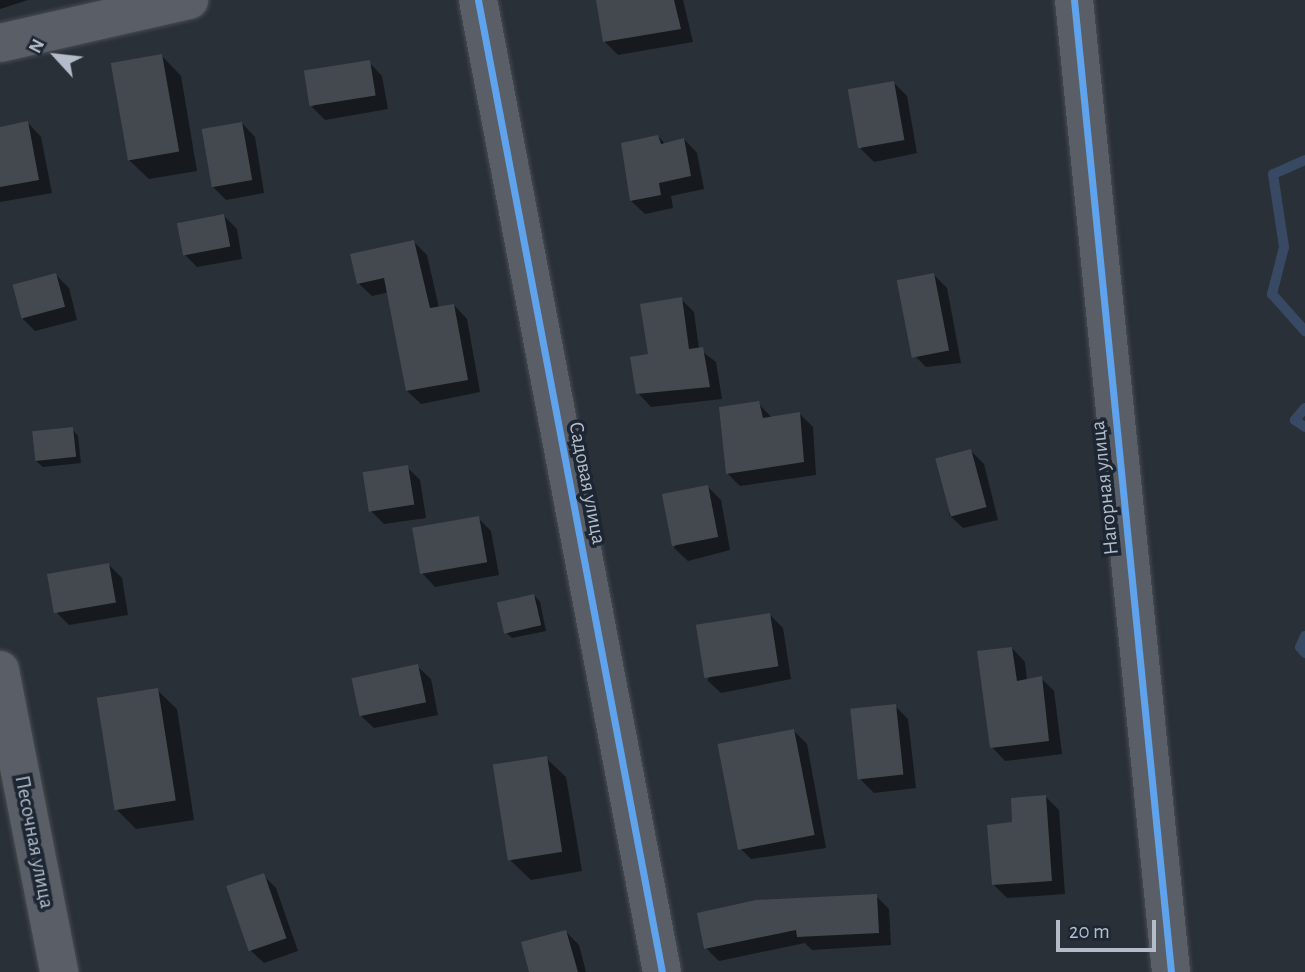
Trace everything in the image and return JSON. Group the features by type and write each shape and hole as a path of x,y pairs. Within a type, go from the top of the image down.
{"street":[{"path":"0,43 189,0"},
{"name":"Садовая улица","path":"478,0 662,972"},
{"name":"Нагорная улица","path":"1074,0 1171,972"},
{"name":"Песочная улица","path":"0,670 59,972"}],"building":[{"path":"596,0 674,0 681,29 603,42"},
{"path":"162,54 179,151 128,161 111,63"},
{"path":"370,60 376,96 309,106 304,70"},
{"path":"894,81 904,140 858,148 848,89"},
{"path":"28,121 39,180 0,187 0,127"},
{"path":"242,122 252,180 212,187 202,129"},
{"path":"658,135 661,144 684,138 691,176 659,183 661,195 630,201 621,143"},
{"path":"224,214 230,246 183,256 177,223"},
{"path":"414,240 430,308 454,304 468,380 406,391 384,278 357,284 350,254"},
{"path":"56,273 65,307 22,318 13,285"},
{"path":"934,273 949,351 912,358 897,280"},
{"path":"682,297 689,349 703,347 710,387 636,394 630,357 648,354 640,304"},
{"path":"759,401 763,418 800,412 804,462 726,474 719,407"},
{"path":"73,427 76,457 35,461 32,431"},
{"path":"971,449 987,507 951,517 935,459"},
{"path":"408,465 414,505 369,512 363,472"},
{"path":"708,485 718,537 672,546 662,494"},
{"path":"479,516 487,562 420,574 412,528"},
{"path":"109,563 116,602 54,613 47,574"},
{"path":"534,594 541,625 504,634 497,603"},
{"path":"770,613 778,666 704,678 696,625"},
{"path":"1012,647 1017,681 1042,676 1049,741 990,748 977,651"},
{"path":"418,664 426,702 360,716 351,678"},
{"path":"158,688 176,801 115,810 97,698"},
{"path":"896,704 903,775 858,779 850,709"},
{"path":"794,729 815,835 738,850 717,744"},
{"path":"547,756 562,852 508,860 493,765"},
{"path":"1046,795 1052,881 992,885 987,825 1012,822 1011,798"},
{"path":"264,873 286,938 249,951 226,886"},
{"path":"877,894 879,933 797,937 796,930 704,949 697,913 756,900"},
{"path":"566,930 578,972 529,972 521,942"}],"waterway":[{"path":"1305,160 1273,174 1284,247 1272,294 1305,331"},
{"path":"1305,408 1295,420 1305,427"},
{"path":"1305,636 1300,647 1305,653"}],"cycle path":[{"path":"478,0 662,972"},
{"path":"1074,0 1171,972"}]}
